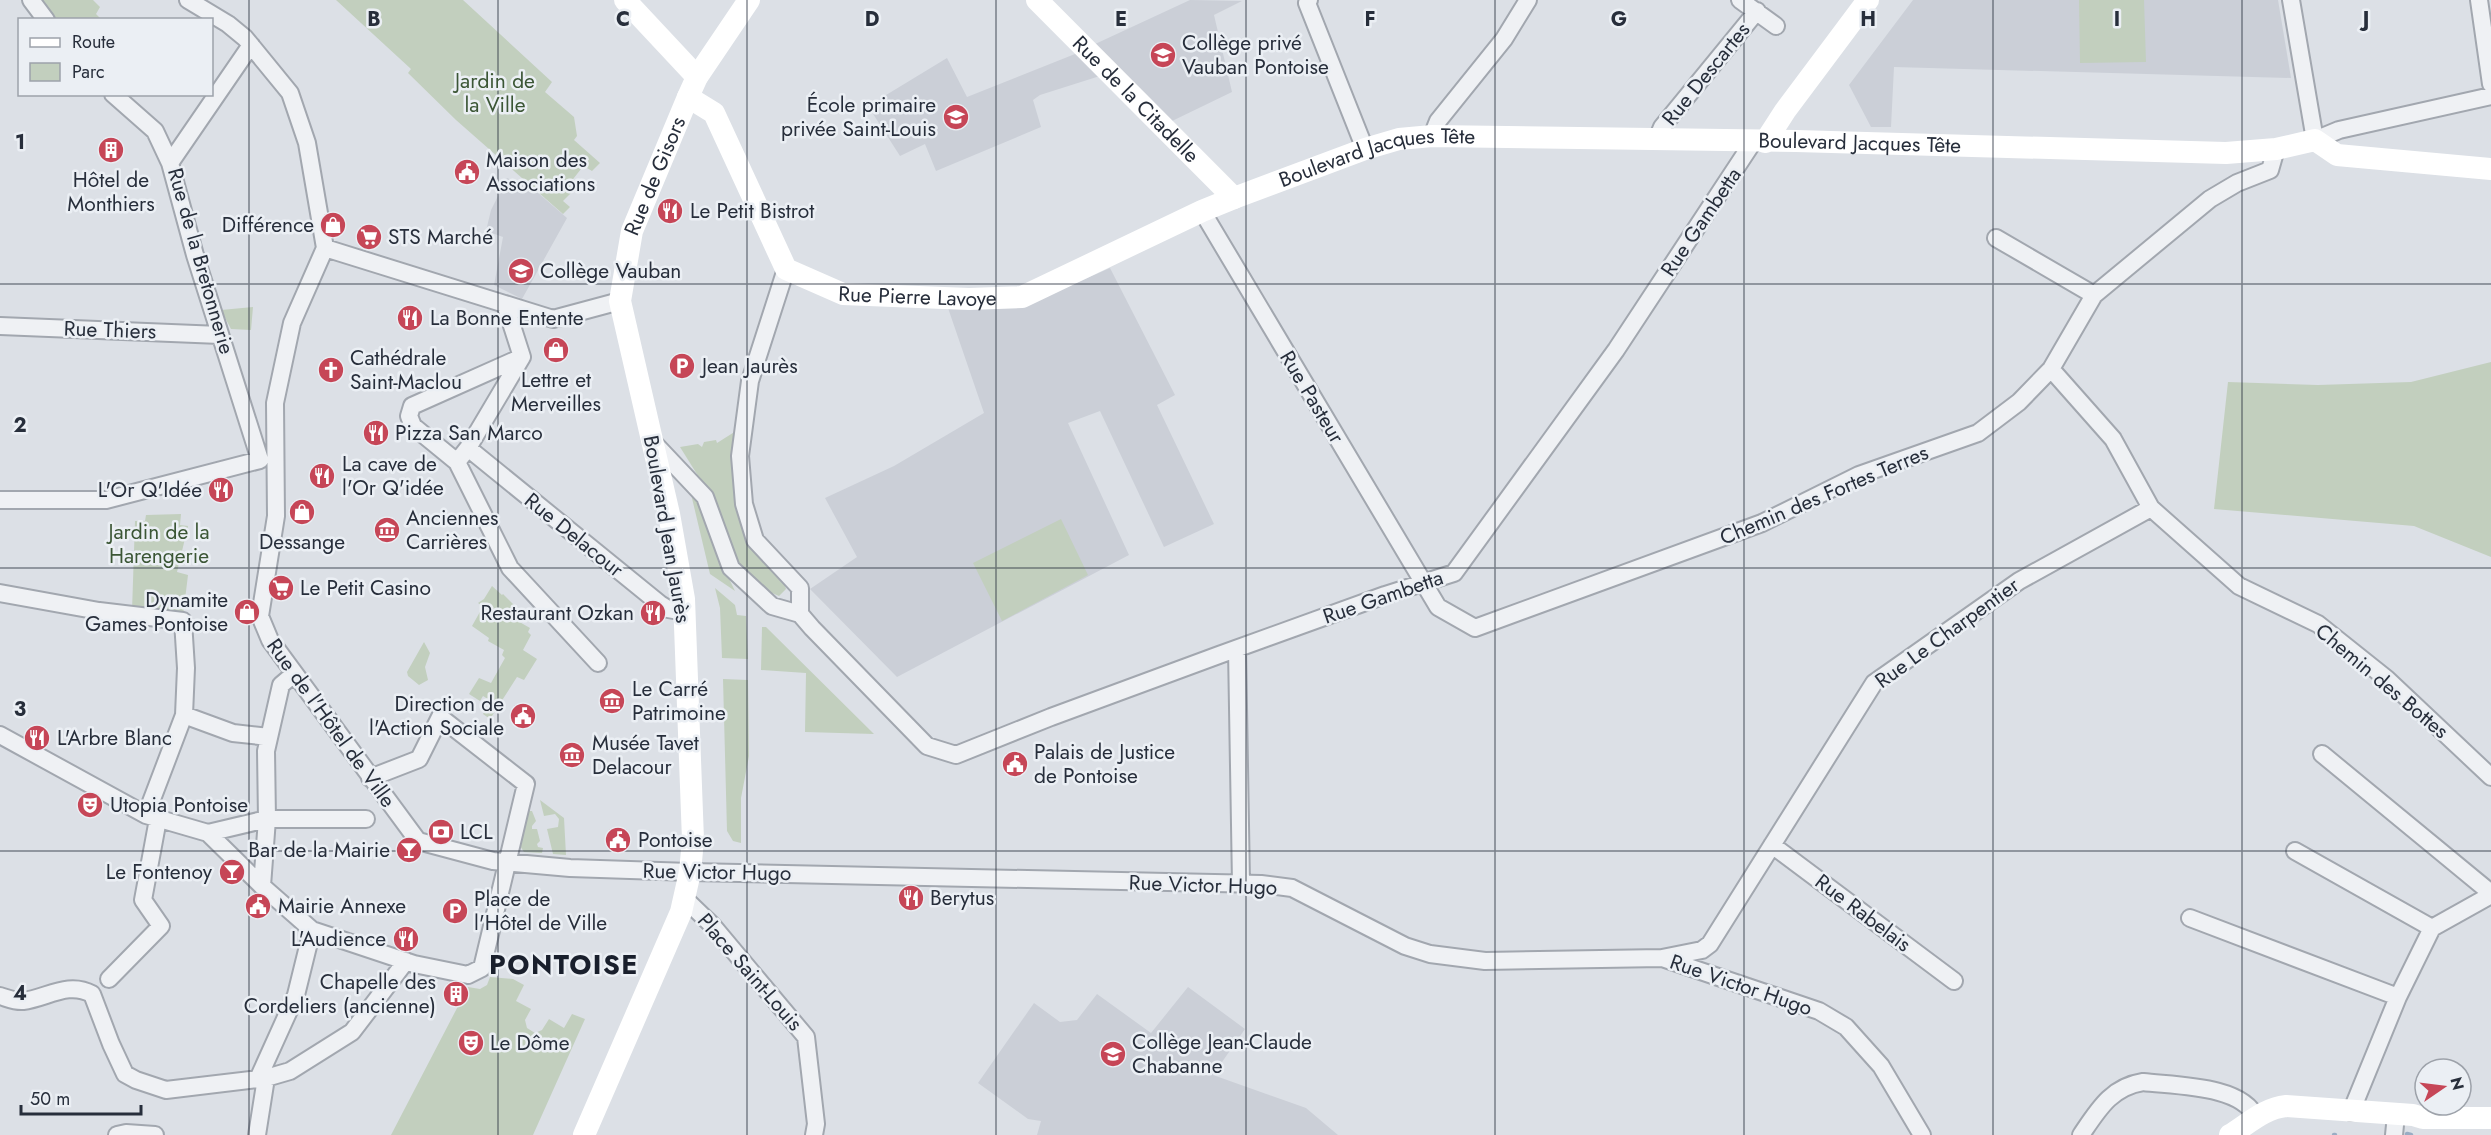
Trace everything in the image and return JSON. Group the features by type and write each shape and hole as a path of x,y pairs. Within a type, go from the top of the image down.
{"street":[{"path":"31,0 44,18"},
{"path":"188,0 228,24 251,45 290,93 307,143 324,248 553,319 620,301"},
{"path":"625,0 714,112 786,269 750,381 740,456 744,504 755,540 800,588 800,614 772,606 731,568 705,497 652,440"},
{"name":"Rue de Gisors","path":"620,301 632,231 692,87 749,0"},
{"name":"Rue de la Citadelle","path":"1036,0 1234,198"},
{"path":"1309,0 1306,3 1365,149"},
{"path":"1432,136 1438,122 1504,39 1528,0"},
{"path":"1759,142 1868,0"},
{"path":"2291,0 2315,140 2337,155 2491,169"},
{"path":"2479,0 2491,84"},
{"path":"1746,3 1776,26"},
{"name":"Rue Descartes","path":"1657,139 1662,127 1746,3"},
{"name":"Rue de la Bretonnerie","path":"0,500 106,500 260,460 195,255 170,163 251,45"},
{"path":"115,96 155,131 170,163"},
{"path":"2315,140 2339,130 2491,96"},
{"name":"Boulevard Jacques Tête","path":"1234,198 1365,149 1399,139 1432,136 1657,139 2226,153 2276,149 2315,140"},
{"name":"Rue Gambetta","path":"800,614 927,746 956,755 1237,648 1454,573 1616,350 1759,142"},
{"name":"Chemin des Fortes Terres","path":"1423,583 1438,608 1475,628 1761,523 1859,475 1978,433 2019,402 2051,369 2094,295 2210,199 2237,183 2270,170 2276,149"},
{"name":"Rue Pierre Lavoye","path":"786,269 843,294 969,299 1022,297 1234,198"},
{"name":"Rue Pasteur","path":"1202,211 1423,583"},
{"path":"1996,238 2094,295"},
{"name":"Rue de l'Hôtel de Ville","path":"324,248 292,323 275,403 276,516 260,607 263,628 294,674 418,841 493,861 507,862"},
{"name":"Boulevard Jean Jaurès","path":"584,1135 684,899 690,872 693,840 685,612 676,553 620,301"},
{"path":"457,462 468,448 522,357 505,304"},
{"name":"Rue Thiers","path":"0,326 220,335"},
{"path":"522,357 412,406 409,416 413,426 457,462 510,568 598,663"},
{"path":"2051,369 2113,439 2151,508"},
{"name":"Rue Delacour","path":"468,448 660,604 668,609 685,612"},
{"name":"Chemin des Bottes","path":"2151,508 2239,586 2318,624 2387,679 2491,777"},
{"name":"Rue Le Charpentier","path":"1662,958 1707,948 1874,683 2019,581 2151,508"},
{"path":"0,593 66,603 99,611 183,621 186,668 184,715 152,817 143,900 161,926 109,979"},
{"path":"1237,648 1241,883"},
{"path":"262,886 267,819 269,737 281,685 294,674"},
{"path":"184,715 233,733 269,737"},
{"path":"208,832 262,886 312,930 406,961 468,975 482,968 526,784 440,717 419,759 370,778"},
{"path":"0,735 152,817 208,832 267,819 366,819"},
{"path":"2322,754 2491,894 2432,928 2398,997 2351,1112"},
{"name":"Rue Rabelais","path":"1772,845 1954,981"},
{"path":"2295,851 2432,928"},
{"name":"Rue Victor Hugo","path":"507,862 570,868 690,872 1241,883 1292,888 1405,946 1430,954 1485,961 1662,958 1819,1011 1846,1027 1881,1066 1922,1135"},
{"name":"Place Saint-Louis","path":"684,899 712,926 806,1037 816,1124 814,1135"},
{"path":"2190,918 2398,997"},
{"path":"257,1135 262,1079 296,995 312,930"},
{"path":"0,996 23,1001 68,989 83,990 92,994 125,1074 166,1090 262,1079 290,1071 352,1032 406,961"},
{"path":"2081,1135 2107,1099 2130,1084 2143,1082 2225,1093 2252,1108 2256,1118"},
{"path":"2230,1135 2276,1107 2286,1106 2351,1112 2401,1122 2423,1118 2491,1118"},
{"path":"117,1135 126,1132 155,1135"}],"shaded area":[{"name":"Collège privé Vauban Pontoise","path":"1190,0 1242,1 1214,15 1232,92 1170,122 1093,45"},
{"path":"1913,0 2278,0 2291,78 1894,67 1891,127 1871,127 1849,85"},
{"name":"École primaire privée Saint-Louis","path":"1080,52 1103,75 1040,95 1033,100 1041,127 936,171 925,144 900,156 868,106 947,58 967,97"},
{"path":"507,178 519,183 522,179 567,218 522,299 494,285 503,237 486,231 491,210"},
{"path":"1110,268 1175,395 1157,405 1214,524 1164,547 1100,411 1068,423 1129,555 897,677 810,589 857,557 825,498 894,466 984,413 948,308 1019,308"},
{"name":"Collège Jean-Claude Chabanne","path":"1188,987 1245,1029 1213,1075 1306,1108 1338,1135 1037,1135 1041,1121 1028,1119 978,1083 1034,1003 1060,1022 1077,1020 1097,994 1151,1033"}],"green space":[{"path":"39,0 93,0 100,7 96,14 100,18 53,18"},
{"name":"Jardin de la Ville","path":"336,0 463,0 552,82 545,92 574,117 577,136 574,140 600,163 592,171 587,168 581,169 570,183 571,193 563,201 570,207 563,214 456,120 408,73 411,69"},
{"path":"2079,0 2144,0 2146,62 2080,63"},
{"path":"253,307 251,330 231,329 221,310"},
{"path":"2491,362 2491,557 2414,526 2214,509 2228,382 2318,385 2411,382"},
{"path":"736,431 746,538 784,582 786,589 779,596 772,593 734,561 710,495 680,447 698,444 702,447 704,442 716,440 717,443"},
{"path":"691,494 705,515 735,591 710,574"},
{"name":"Jardin de la Harengerie","path":"181,514 180,525 188,526 177,572 188,575 183,616 132,611 135,521 145,521 146,515"},
{"path":"1061,519 1088,575 1002,621 973,563"},
{"path":"492,586 520,611 516,620 530,628 528,632 531,635 523,650 537,659 524,680 517,677 490,719 483,714 491,701 483,696 480,701 469,694 479,678 491,683 505,658 502,655 504,650 488,641 489,638 472,626 481,610 484,612 487,609 478,603 484,599"},
{"path":"715,588 735,605 737,615 746,616 748,659 722,658 720,608"},
{"path":"762,627 766,627 874,734 805,732 806,673 761,670"},
{"path":"424,642 430,653 425,667 428,680 419,685 408,676 407,672"},
{"path":"723,679 748,680 749,756 741,798 741,843 733,841 727,831"},
{"path":"540,800 564,818 566,855 553,854 547,829 558,827 559,819 555,814 544,816"},
{"path":"529,811 532,811 536,821 532,829 537,829 540,841 537,844 538,847 543,848 542,853 524,852 520,846"},
{"path":"490,977 513,979 524,985 516,1001 531,1009 525,1020 527,1028 535,1033 542,1030 549,1019 564,1028 572,1014 585,1019 533,1135 391,1135 468,987 480,989 487,985"}],"waterway":[{"path":"2407,1134 2411,1135"}],"place":[{"name":"Collège privé Vauban Pontoise","path":"1163,55"},
{"name":"École primaire privée Saint-Louis","path":"956,117"},
{"name":"Hôtel de Monthiers","path":"111,150"},
{"name":"Maison des Associations","path":"467,172"},
{"name":"Le Petit Bistrot","path":"670,211"},
{"name":"Différence","path":"333,225"},
{"name":"STS Marché","path":"369,237"},
{"name":"Collège Vauban","path":"521,271"},
{"name":"La Bonne Entente","path":"410,318"},
{"name":"Lettre et Merveilles","path":"556,350"},
{"name":"Jean Jaurès","path":"682,366"},
{"name":"Cathédrale Saint-Maclou","path":"331,370"},
{"name":"Pizza San Marco","path":"376,433"},
{"name":"La cave de l'Or Q'idée","path":"322,476"},
{"name":"L'Or Q'Idée","path":"221,490"},
{"name":"Dessange","path":"302,512"},
{"name":"Anciennes Carrières","path":"387,530"},
{"name":"Le Petit Casino","path":"281,588"},
{"name":"Dynamite Games Pontoise","path":"247,612"},
{"name":"Restaurant Ozkan","path":"653,613"},
{"name":"Le Carré Patrimoine","path":"612,701"},
{"name":"Direction de l'Action Sociale","path":"523,716"},
{"name":"L'Arbre Blanc","path":"37,738"},
{"name":"Musée Tavet Delacour","path":"572,755"},
{"name":"Palais de Justice de Pontoise","path":"1015,764"},
{"name":"Utopia Pontoise","path":"90,805"},
{"name":"LCL","path":"441,832"},
{"name":"Pontoise","path":"618,840"},
{"name":"Bar de la Mairie","path":"409,850"},
{"name":"Le Fontenoy","path":"232,872"},
{"name":"Berytus","path":"911,898"},
{"name":"Mairie Annexe","path":"258,906"},
{"name":"Place de l'Hôtel de Ville","path":"455,911"},
{"name":"L'Audience","path":"406,939"},
{"name":"Chapelle des Cordeliers (ancienne)","path":"456,994"},
{"name":"Le Dôme","path":"471,1043"},
{"name":"Collège Jean-Claude Chabanne","path":"1113,1054"}],"district":[{"name":"PONTOISE","path":"564,964"}]}
